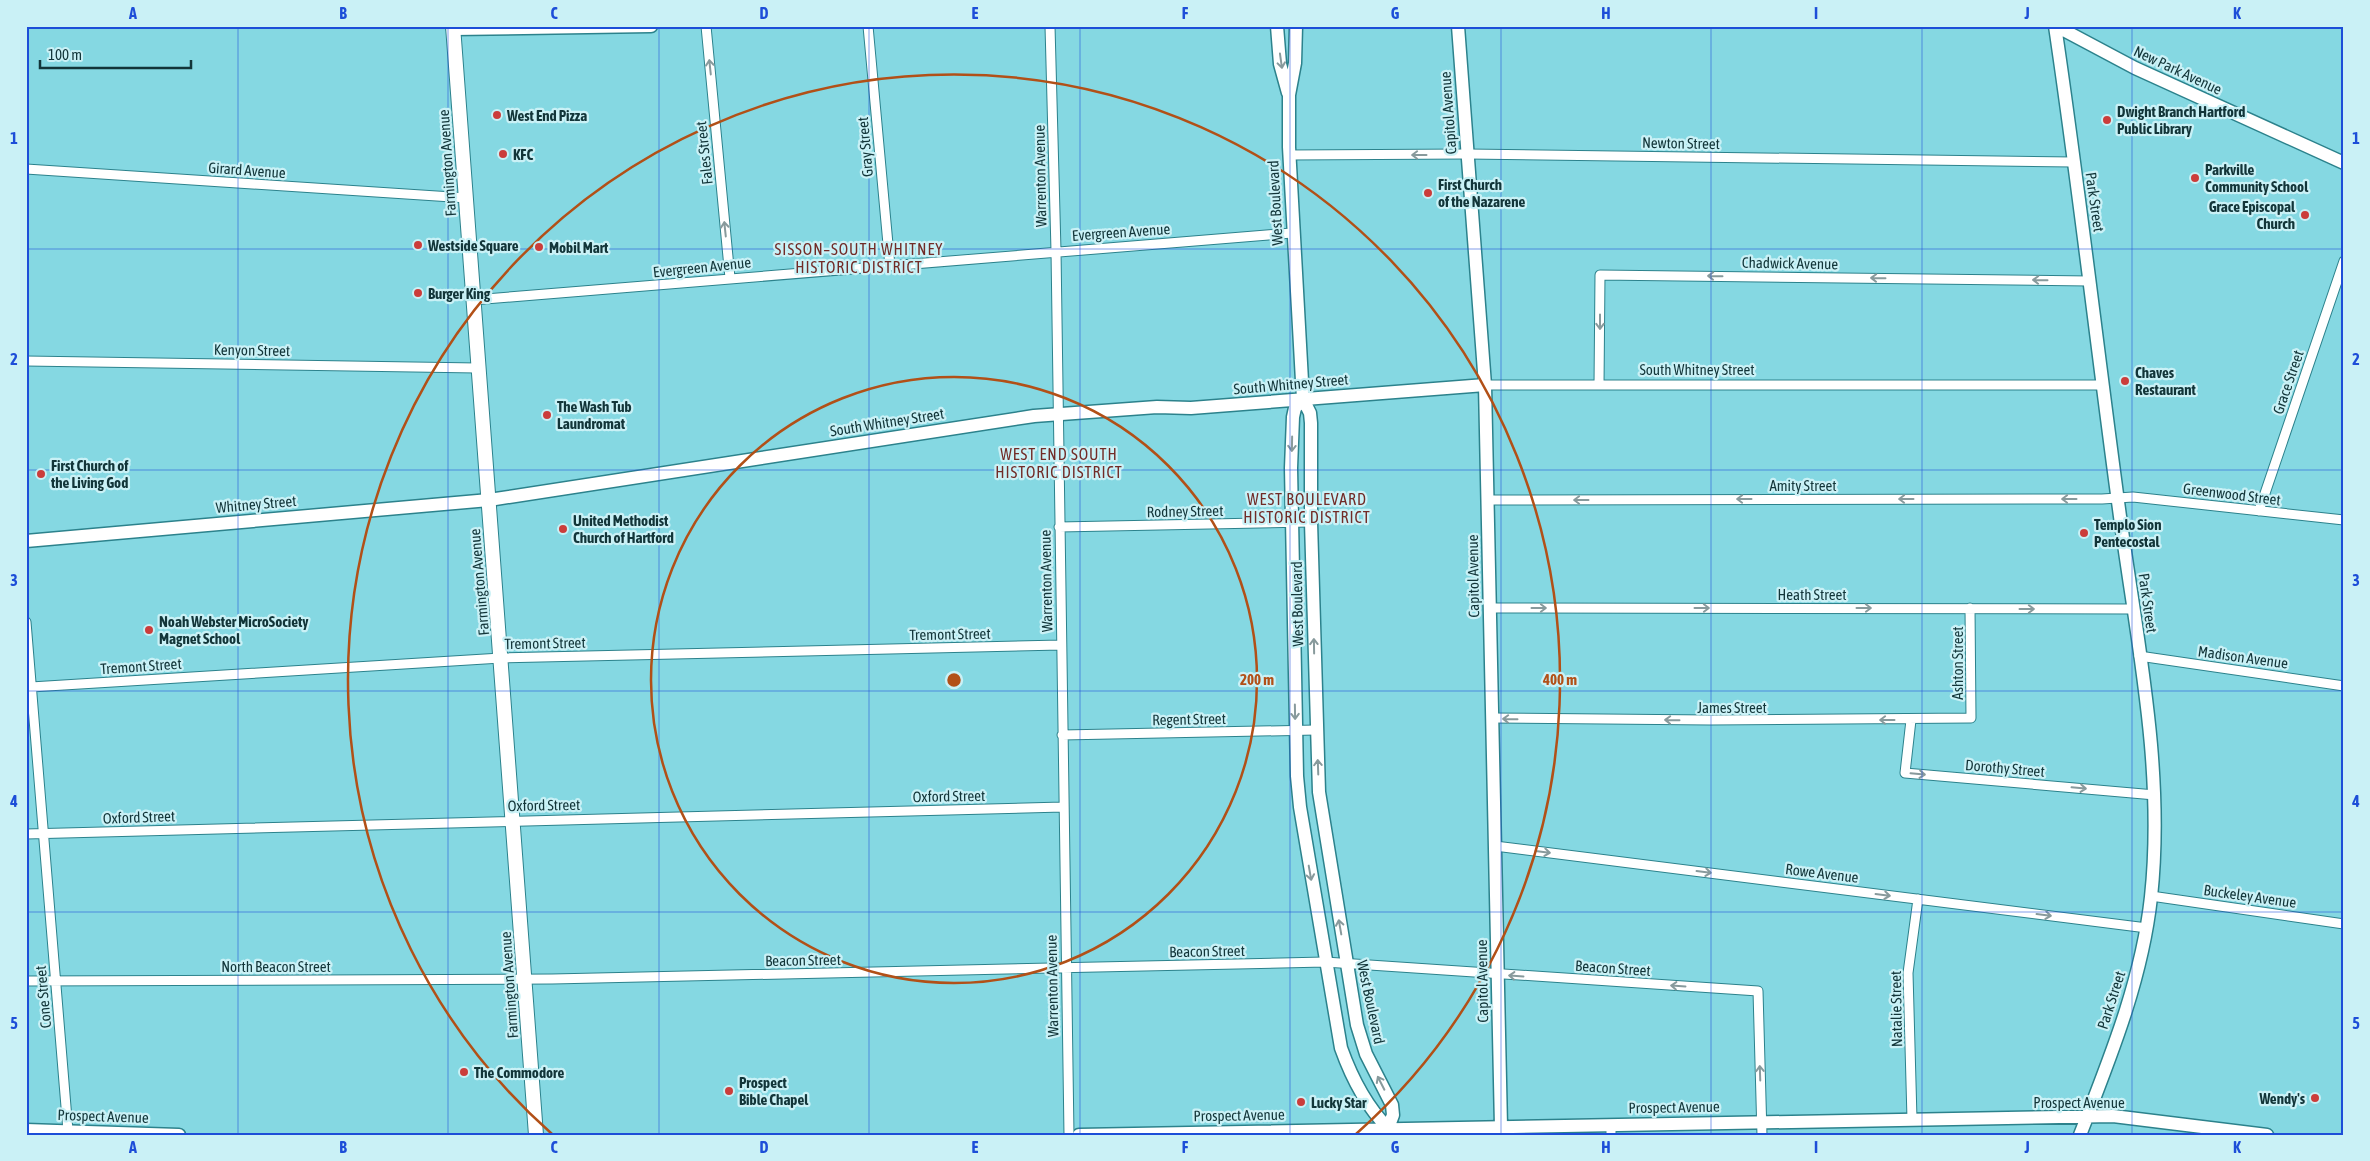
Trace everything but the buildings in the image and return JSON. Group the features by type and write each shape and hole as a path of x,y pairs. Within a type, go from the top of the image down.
{"main road":[{"path":"453,28 651,26"},
{"name":"West Boulevard","path":"1277,26 1280,64 1288,96 1292,233 1303,399 1310,412 1311,423 1311,522 1319,792 1326,843 1361,1043 1394,1111 1388,1128 1376,1117 1345,1059 1338,1035 1306,846 1297,776 1292,522 1293,417 1295,408 1303,399"},
{"name":"West Boulevard","path":"1288,96 1296,63 1296,26"},
{"name":"Capitol Avenue","path":"1458,26 1485,385 1501,1126"},
{"name":"Park Street","path":"2055,26 2133,609 2155,795 2151,896 2147,928 2127,1008 2080,1135"},
{"name":"New Park Avenue","path":"2055,26 2142,71 2344,163"},
{"name":"Farmington Avenue","path":"453,28 467,198 477,368 502,658 536,1135"},
{"name":"South Whitney Street","path":"489,500 1058,414 1157,407 1191,408 1485,385"},
{"name":"Whitney Street","path":"26,541 489,500"},
{"path":"1306,846 1326,843"},
{"name":"Prospect Avenue","path":"1080,1135 1388,1128 1468,1131 1501,1126 1611,1130 1762,1128 1912,1119 2086,1118 2114,1116 2267,1135"},
{"name":"Prospect Avenue","path":"26,1130 179,1135"}],"street":[{"name":"Fales Street","path":"706,26 730,278"},
{"name":"Gray Street","path":"868,26 890,266"},
{"name":"Warrenton Avenue","path":"1050,26 1056,251 1065,968 1069,1135"},
{"name":"Newton Street","path":"1289,155 1467,154 2073,162"},
{"name":"Girard Avenue","path":"26,169 467,198"},
{"name":"Evergreen Avenue","path":"473,300 1292,233"},
{"name":"Grace Street","path":"2259,511 2344,261"},
{"name":"Chadwick Avenue","path":"1599,385 1600,275 2089,281"},
{"name":"Kenyon Street","path":"26,361 477,368"},
{"name":"South Whitney Street","path":"1485,385 2103,385"},
{"name":"Greenwood Street","path":"2118,498 2139,497 2344,520"},
{"name":"Amity Street","path":"1488,500 2118,498"},
{"name":"Rodney Street","path":"1059,527 1311,522"},
{"name":"Heath Street","path":"1490,608 2133,609"},
{"name":"Ashton Street","path":"1970,608 1971,718"},
{"name":"Cone Street","path":"26,622 68,1131"},
{"name":"Tremont Street","path":"31,687 502,658 1061,645"},
{"name":"Madison Avenue","path":"2139,656 2344,686"},
{"name":"James Street","path":"1492,718 1911,720 1971,718"},
{"name":"Dorothy Street","path":"1911,720 1905,773 2155,795"},
{"name":"Regent Street","path":"1062,735 1316,730"},
{"name":"Oxford Street","path":"26,834 1063,807"},
{"name":"Rowe Avenue","path":"1495,846 2147,928"},
{"name":"Buckeley Avenue","path":"2151,896 2344,924"},
{"name":"Natalie Street","path":"1912,1119 1908,973 1918,899"},
{"name":"Beacon Street","path":"525,979 1325,962 1758,991 1762,1128"},
{"name":"North Beacon Street","path":"26,980 525,979"}],"place":[{"name":"West End Pizza","path":"497,115"},
{"name":"Dwight Branch Hartford Public Library","path":"2107,120"},
{"name":"KFC","path":"503,154"},
{"name":"Parkville Community School","path":"2195,178"},
{"name":"First Church of the Nazarene","path":"1428,193"},
{"name":"Grace Episcopal Church","path":"2305,215"},
{"name":"Westside Square","path":"418,245"},
{"name":"Mobil Mart","path":"539,247"},
{"name":"Burger King","path":"418,293"},
{"name":"Chaves Restaurant","path":"2125,381"},
{"name":"The Wash Tub Laundromat","path":"547,415"},
{"name":"First Church of the Living God","path":"41,474"},
{"name":"United Methodist Church of Hartford","path":"563,529"},
{"name":"Templo Sion Pentecostal","path":"2084,533"},
{"name":"Noah Webster MicroSociety Magnet School","path":"149,630"},
{"name":"The Commodore","path":"464,1072"},
{"name":"Prospect Bible Chapel","path":"729,1091"},
{"name":"Wendy's","path":"2315,1098"},
{"name":"Lucky Star","path":"1301,1102"}],"district":[{"name":"SISSON–SOUTH WHITNEY HISTORIC DISTRICT","path":"859,258"},
{"name":"WEST END SOUTH HISTORIC DISTRICT","path":"1059,463"},
{"name":"WEST BOULEVARD HISTORIC DISTRICT","path":"1307,508"}]}
